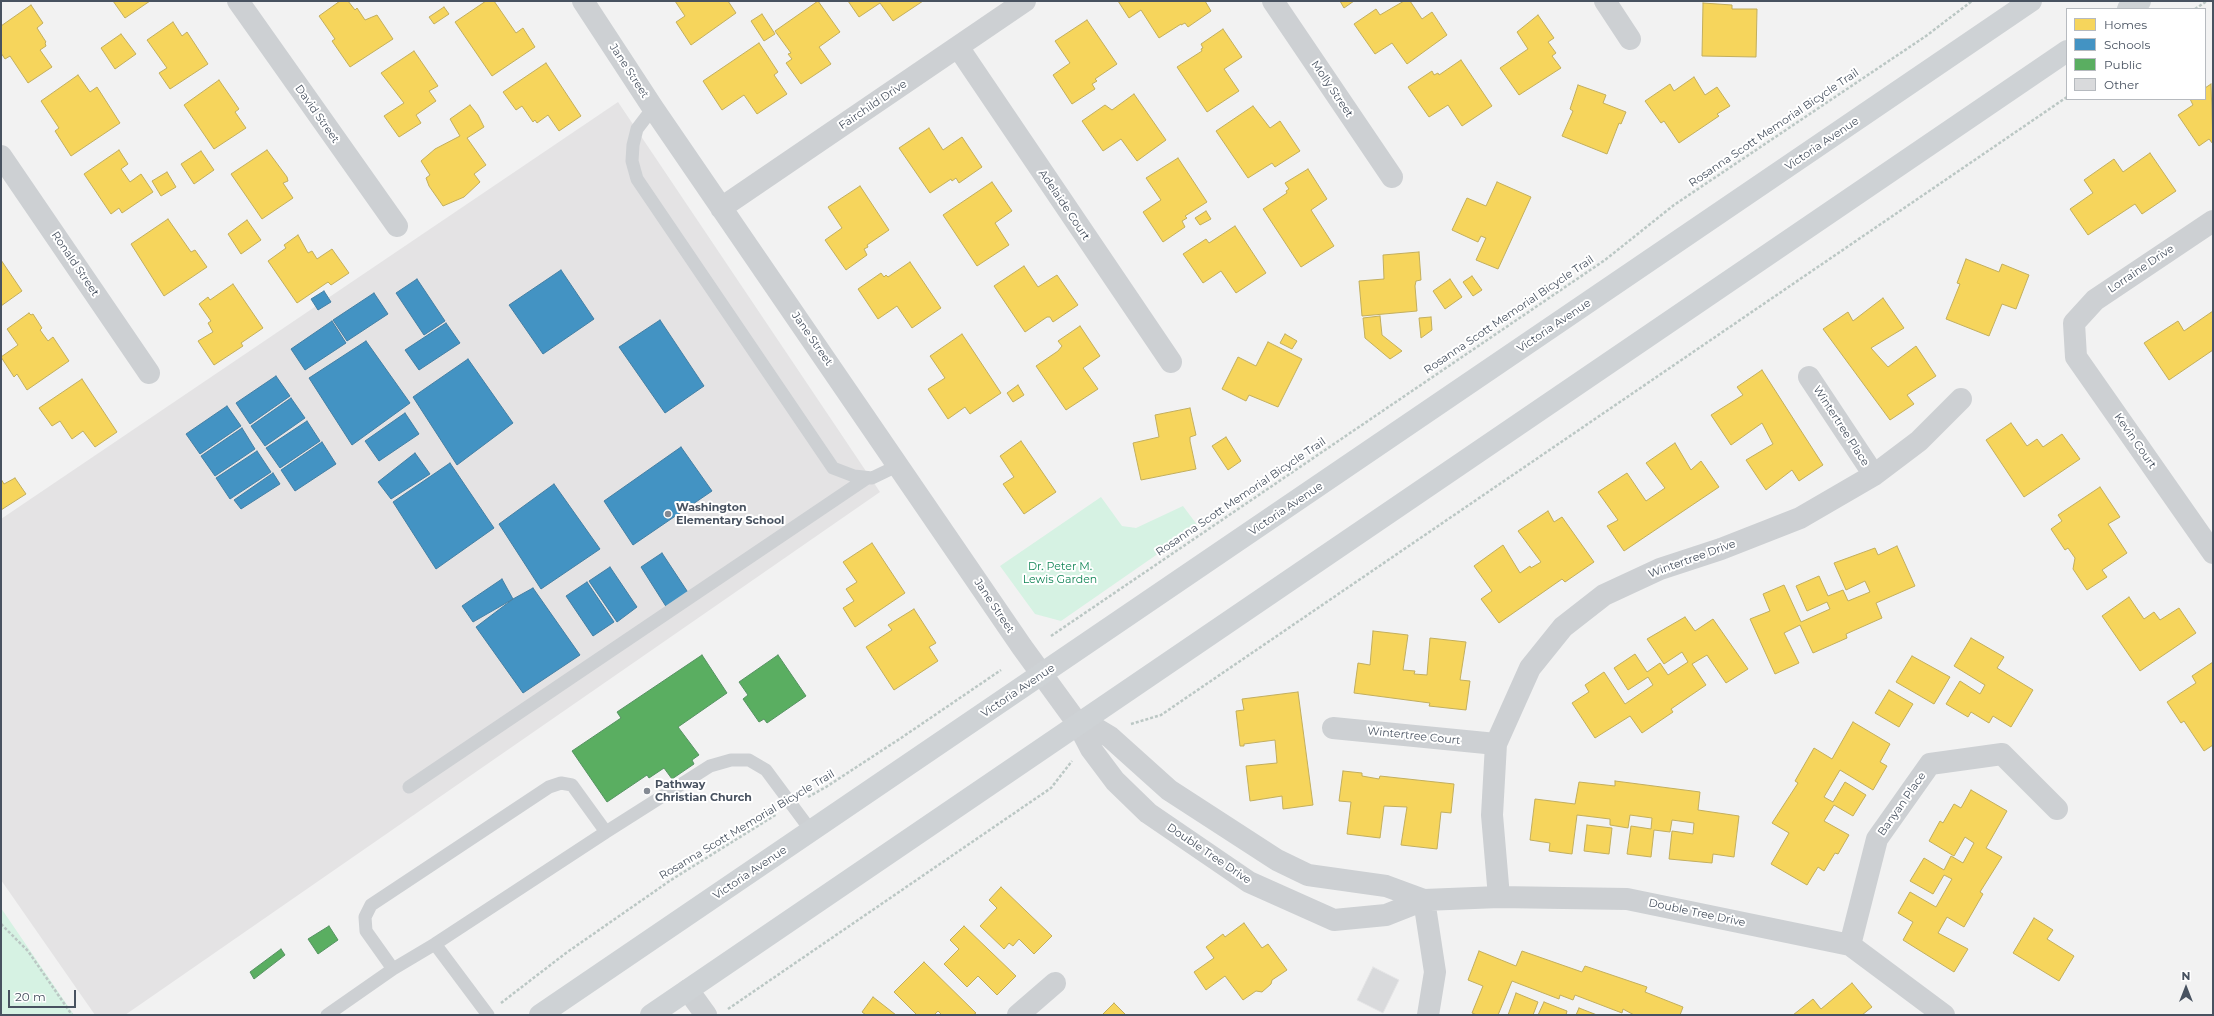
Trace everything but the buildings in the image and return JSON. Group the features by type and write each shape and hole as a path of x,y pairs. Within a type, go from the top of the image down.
{"main road":[{"name":"Victoria Avenue","path":"540,1015 1042,676 2031,1"},
{"path":"2130,8 2140,1"},
{"path":"651,1015 2066,52"}],"street":[{"name":"David Street","path":"238,1 397,226"},
{"name":"Jane Street","path":"582,1 721,208 899,465 1042,676"},
{"name":"Fairchild Drive","path":"721,208 1024,1"},
{"name":"Molly Street","path":"1272,1 1392,177"},
{"path":"1606,1 1630,38"},
{"name":"Adelaide Court","path":"958,47 1171,362"},
{"name":"Ronald Street","path":"1,156 149,373"},
{"name":"Lorraine Drive","path":"2074,323 2095,300 2213,221"},
{"name":"Kevin Court","path":"2074,323 2076,357 2213,553"},
{"name":"Wintertree Place","path":"1809,377 1874,475"},
{"name":"Wintertree Drive","path":"1499,897 1492,815 1496,744 1530,668 1563,627 1604,595 1660,569 1721,549 1800,518 1874,475 1919,441 1961,399"},
{"name":"Double Tree Drive","path":"1042,676 1078,724 1091,749 1115,781 1148,813 1249,882 1334,920 1386,916 1424,900 1499,897 1627,899 1850,945 1944,1015"},
{"name":"Double Tree Drive","path":"1078,724 1095,728 1110,736 1169,790 1277,860 1308,874 1386,886 1424,900"},
{"name":"Wintertree Court","path":"1333,728 1496,744"},
{"name":"Banyan Place","path":"1850,945 1878,839 1930,764 2002,754 2057,809"},
{"path":"1424,900 1435,972 1428,1015"},
{"path":"1018,1015 1055,983"},
{"path":"688,990 716,1013"}],"lane":[{"path":"653,108 637,129 633,145 632,161 637,179 833,468 854,476 872,478 899,465"},
{"path":"409,787 868,478"},
{"path":"327,1015 393,969 436,944 606,832 710,766 731,760 749,760 766,770 793,804 812,832"},
{"path":"393,969 366,931 365,917 371,905 549,787 561,783 572,785 606,832"},
{"path":"436,944 488,1014"}],"path":[{"name":"Rosanna Scott Memorial Bicycle Trail","path":"1051,636 1605,260 1674,205 1926,36 1972,1"},
{"path":"2196,8 2207,1"},
{"path":"1131,724 1161,715 2066,97"},
{"name":"Rosanna Scott Memorial Bicycle Trail","path":"488,1014 566,953 671,880 793,804 826,787 1001,670"},
{"path":"716,1013 1051,788 1073,759"},
{"path":"1,924 28,951 72,1015"}],"shaded area":[{"path":"618,102 880,492 125,1015 95,1015 1,880 1,519"}],"green space":[{"name":"Dr. Peter M. Lewis Garden","path":"1101,497 1122,526 1136,528 1183,506 1198,526 1061,621 1035,614 1000,566"},
{"path":"1,908 74,1015 1,1015"}],"place":[{"name":"Washington Elementary School","path":"668,514"},
{"name":"Pathway Christian Church","path":"647,791"}]}
